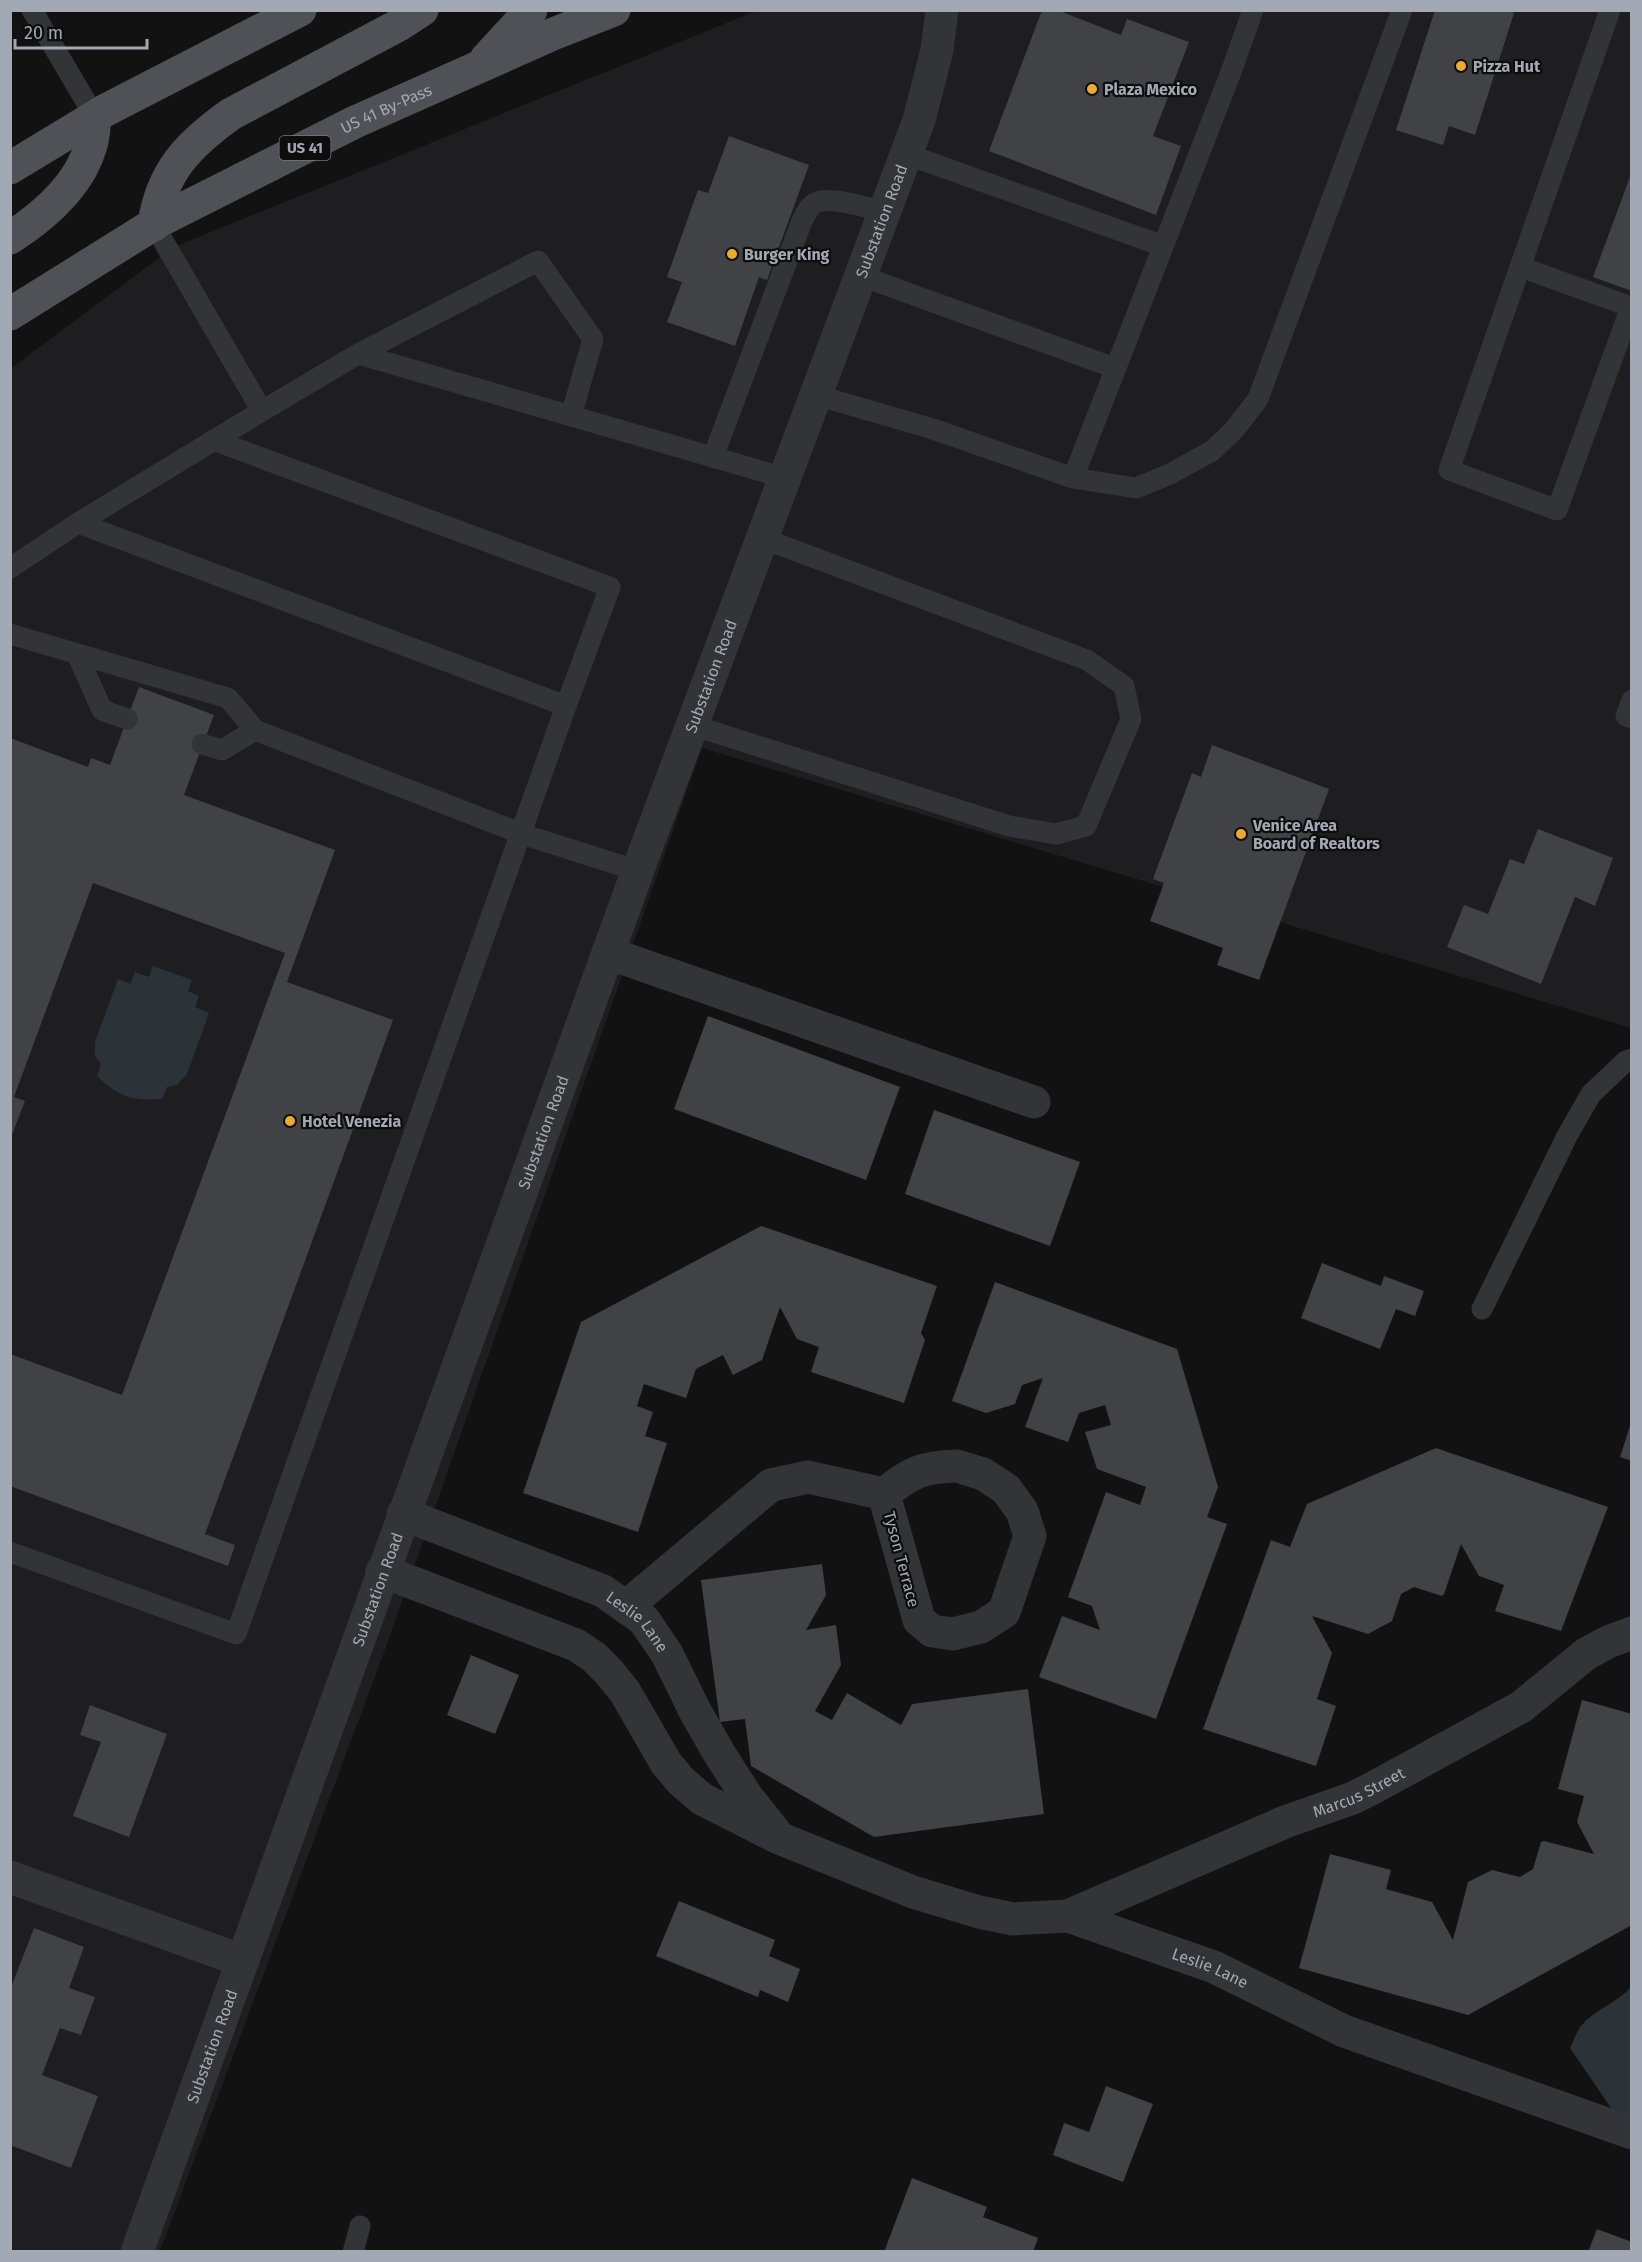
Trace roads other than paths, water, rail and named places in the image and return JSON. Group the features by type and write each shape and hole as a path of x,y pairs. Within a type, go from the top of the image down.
{"main road":[{"path":"10,168 95,117 300,10"},
{"path":"153,225 156,204 164,184 192,145 207,131 231,114 399,25 422,10"},
{"path":"476,69 531,10"},
{"name":"US 41 By-Pass","path":"10,314 153,225 355,122 553,34 614,10"},
{"path":"10,238 50,208 65,193 78,174 91,145 95,117"}],"street":[{"name":"Substation Road","path":"137,2252 382,1571 638,871 919,120 934,62 942,10"},
{"path":"608,953 1034,1102"},
{"name":"Tyson Terrace","path":"957,1466 983,1474 1006,1489 1022,1511 1030,1536 1004,1612 981,1627 953,1634 932,1631 919,1620 884,1494 905,1477 931,1467 957,1466"},
{"name":"Tyson Terrace","path":"627,1606 771,1485 808,1477 884,1494"},
{"name":"Leslie Lane","path":"403,1514 603,1591 644,1620 667,1654 695,1711 720,1754 747,1797 779,1838"},
{"name":"Leslie Lane","path":"382,1571 576,1645 602,1664 625,1692 666,1763 681,1781 702,1798 779,1838 913,1893 979,1912 1013,1919 1068,1916 1214,1967 1344,2031 1632,2133"},
{"name":"Marcus Street","path":"1068,1916 1286,1822 1353,1798 1371,1789 1521,1707 1586,1654 1632,1633"},
{"path":"10,1877 243,1960"}],"lane":[{"path":"32,10 95,117"},
{"path":"1073,478 1253,10"},
{"path":"816,395 933,429 1073,478 1136,488 1170,474 1212,451 1234,430 1258,399 1402,10"},
{"path":"1521,267 1631,307 1557,510 1449,470 1610,10"},
{"path":"906,154 1163,246"},
{"path":"712,458 802,221 810,207 817,202 834,201 885,212"},
{"path":"153,225 262,411"},
{"path":"10,568 78,523 358,354 538,261 593,339 571,416"},
{"path":"861,276 1115,368"},
{"path":"358,354 785,478"},
{"path":"10,1552 236,1634 610,587 213,440"},
{"path":"78,523 566,706"},
{"path":"692,725 1009,826 1056,834 1086,826 1131,719 1124,686 1087,660 762,538"},
{"path":"10,634 228,698 255,730 522,834 638,871"},
{"path":"77,654 102,710 127,719"},
{"path":"1632,700 1626,716 1632,718"},
{"path":"202,744 222,750 255,730"},
{"path":"1482,1310 1567,1137 1592,1094 1626,1061 1632,1059"},
{"path":"353,2252 360,2226"}],"place":[{"name":"Pizza Hut","path":"1461,66"},
{"name":"Plaza Mexico","path":"1092,89"},
{"name":"Burger King","path":"732,254"},
{"name":"Venice Area Board of Realtors","path":"1241,834"},
{"name":"Hotel Venezia","path":"290,1121"}]}
